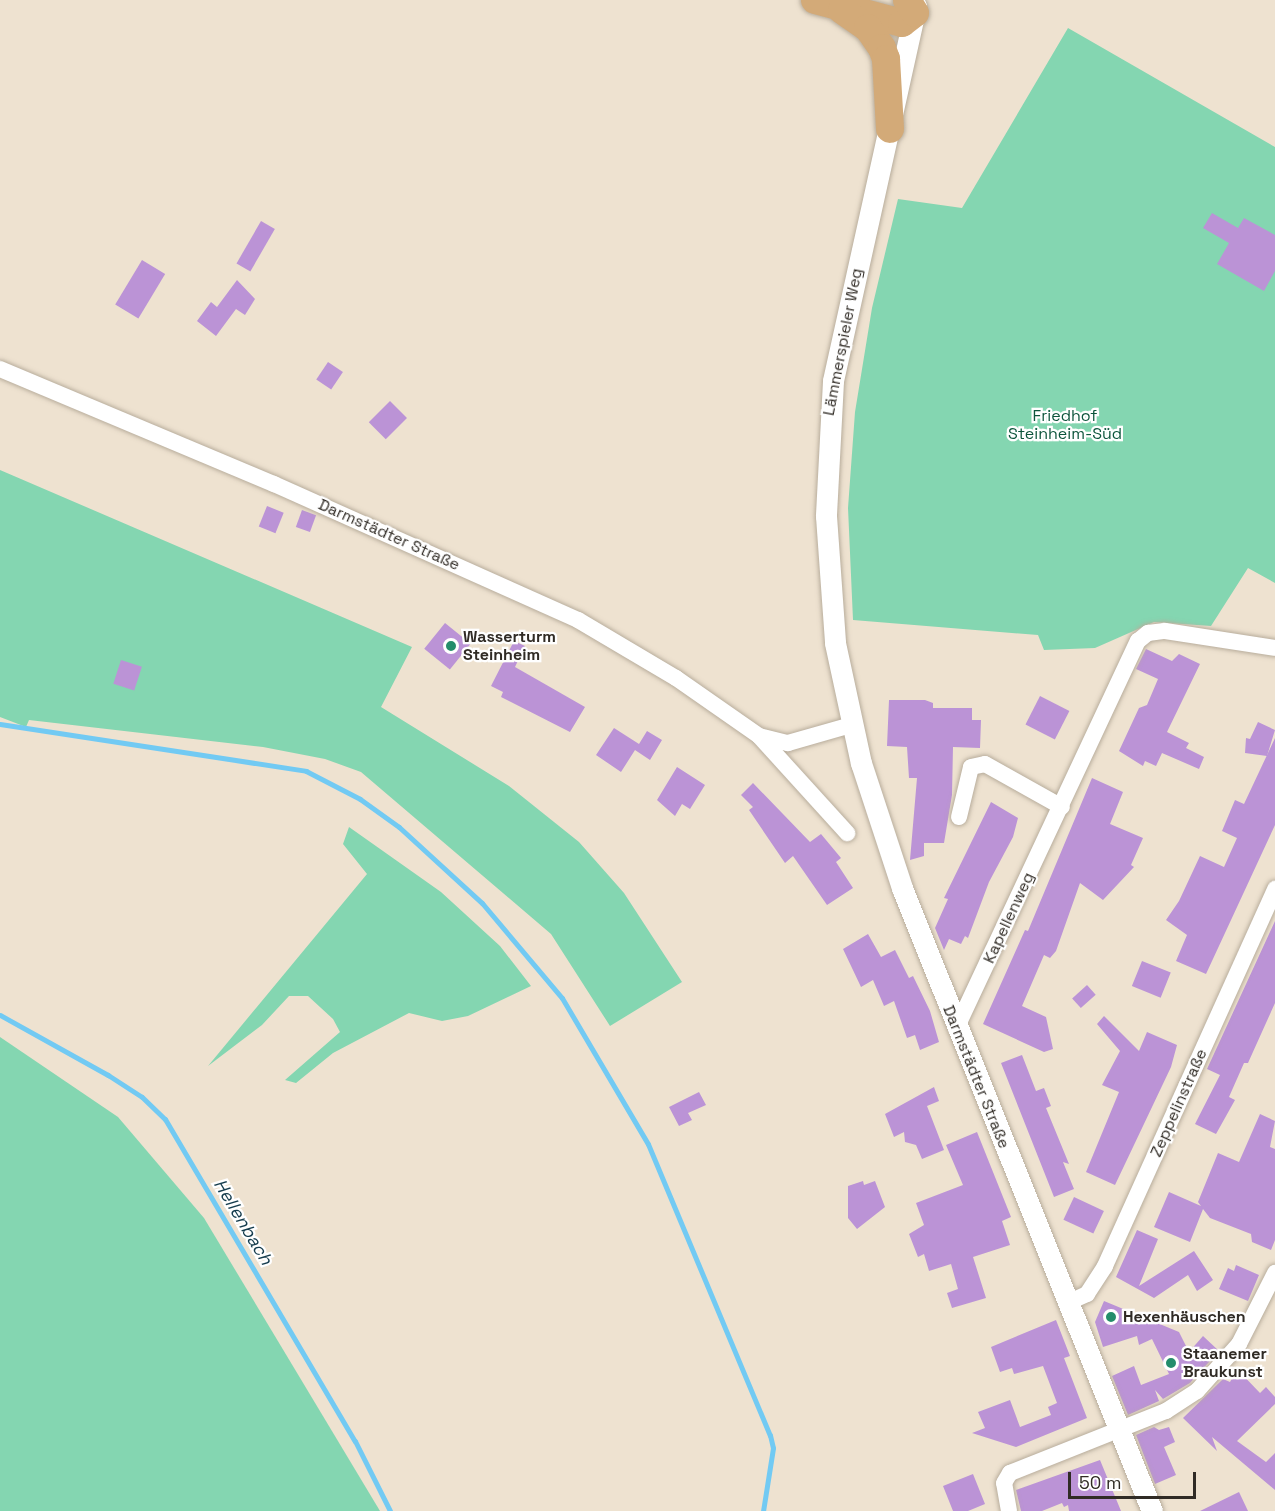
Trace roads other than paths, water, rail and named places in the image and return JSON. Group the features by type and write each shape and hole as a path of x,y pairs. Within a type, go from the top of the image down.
{"highway":[{"path":"815,0 842,10 902,23 913,4"},
{"path":"842,10 868,28 882,48 886,59 890,129"}],"street":[{"name":"Lämmerspieler Weg","path":"851,725 830,599 826,516 828,426 840,340 890,129 913,4"},
{"name":"Darmstädter Straße","path":"0,369 274,484 578,620 676,678 759,736 847,833"},
{"name":"Kapellenweg","path":"956,1029 1062,807 1131,652 1142,636 1182,632 1275,648"},
{"name":"Darmstädter Straße","path":"759,736 788,743 851,725 883,835 956,1029 1152,1511"},
{"path":"959,817 971,767 985,764 1062,807"},
{"name":"Zeppelinstraße","path":"1067,1303 1087,1294 1105,1266 1275,889"},
{"path":"1009,1511 1004,1483 1010,1473 1119,1431 1185,1401 1216,1374 1239,1344 1275,1273"}],"waterway":[{"path":"0,724 306,771 360,799 399,827 482,903 562,998 648,1144 770,1435 773,1448 763,1511"},
{"name":"Hellenbach","path":"0,1015 108,1075 142,1097 165,1119 355,1441 390,1511"}],"place":[{"name":"Wasserturm Steinheim","path":"451,646"},
{"name":"Hexenhäuschen","path":"1111,1317"},
{"name":"Staanemer Braukunst","path":"1171,1363"}],"park label":[{"name":"Friedhof Steinheim-Süd","path":"1065,425"}]}
